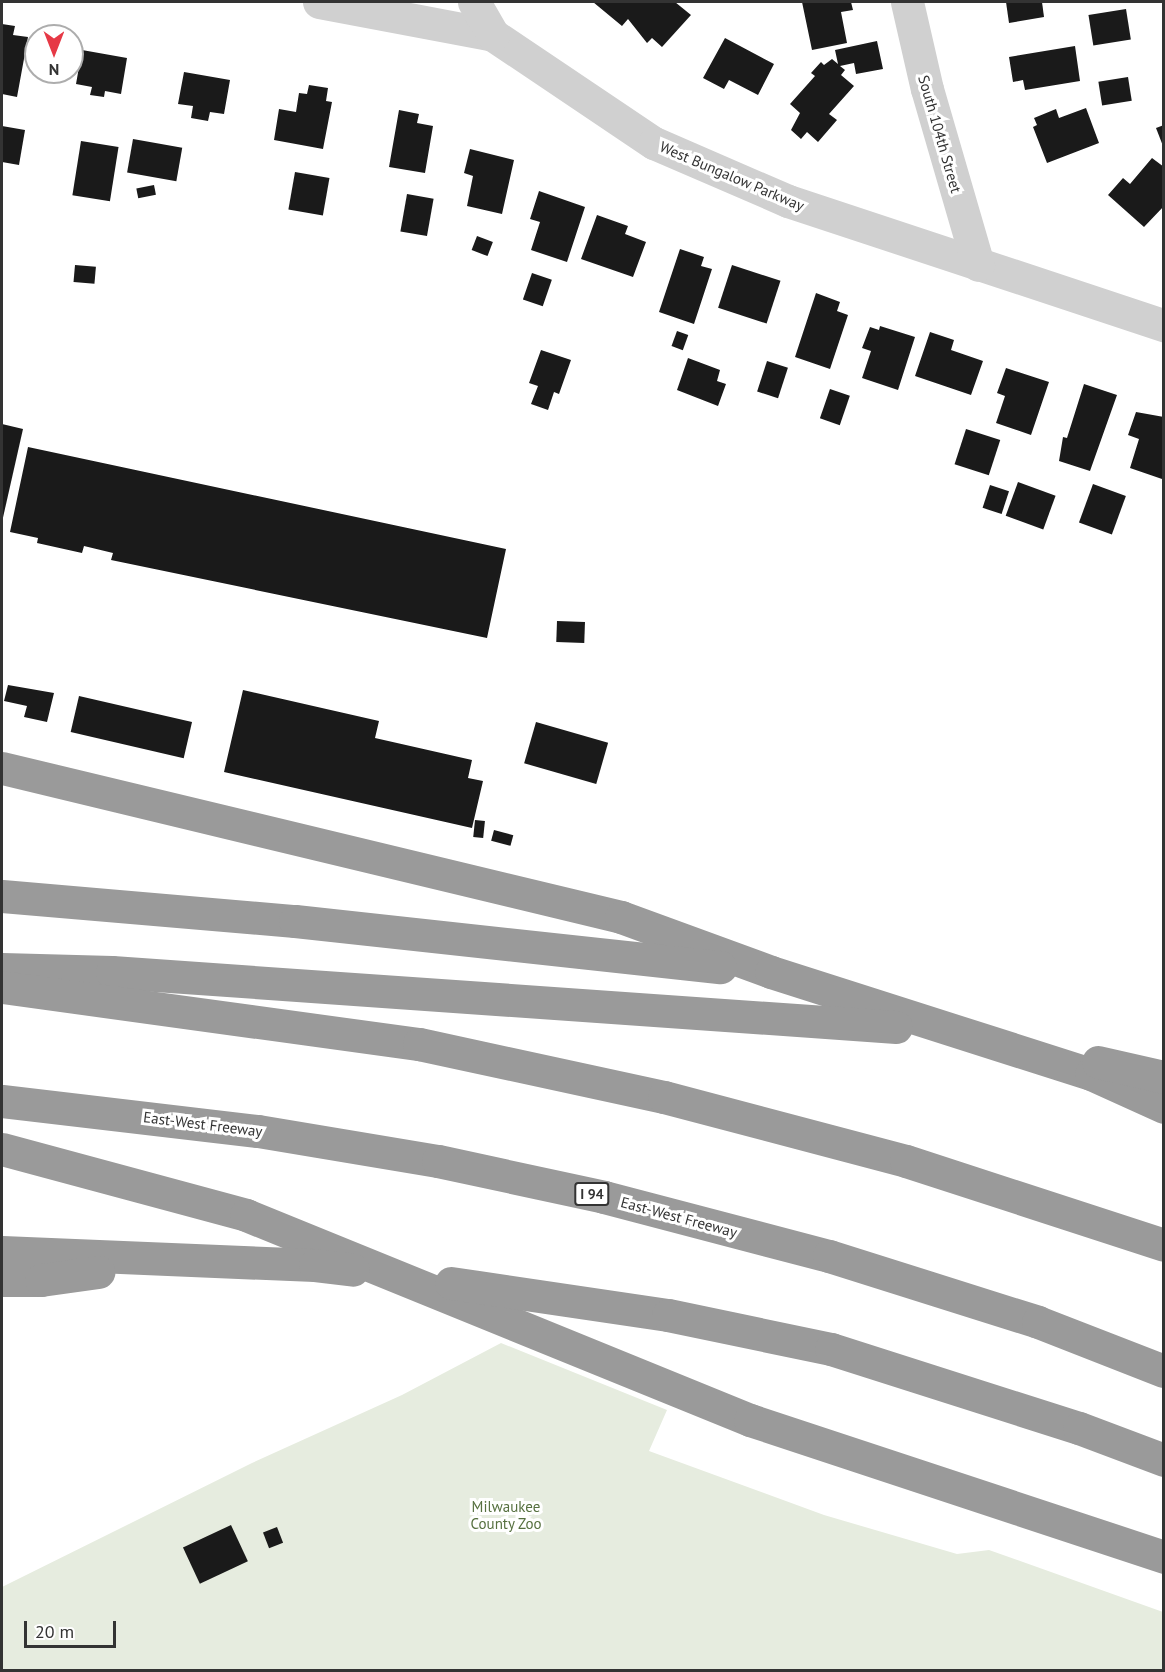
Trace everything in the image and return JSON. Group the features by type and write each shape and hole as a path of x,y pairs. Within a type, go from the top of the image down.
{"highway":[{"path":"2,768 621,917 771,972 1091,1074 1164,1107"},
{"path":"2,896 294,921 771,972"},
{"path":"2,969 112,972 872,1024 969,1038 1164,1077"},
{"path":"2,987 418,1044 664,1097 906,1161 1164,1245"},
{"name":"East-West Freeway","path":"2,1101 258,1131 438,1161 604,1197 829,1256 1038,1322 1164,1371"},
{"path":"2,1149 246,1215 750,1420 1164,1557"},
{"path":"2,1252 40,1267"},
{"path":"2,1280 40,1267 168,1262 315,1265 590,1301 831,1348 1079,1428 1164,1460"}],"street":[{"name":"West Bungalow Parkway","path":"319,2 493,35 654,143 788,201 1164,325"},
{"path":"474,2 493,35"},
{"name":"South 104th Street","path":"907,2 927,89 978,265"}],"green space":[{"name":"Milwaukee County Zoo","path":"501,1343 667,1410 649,1451 824,1515 957,1554 989,1550 1163,1612 1163,1670 2,1670 2,1587 252,1463 402,1395"}],"building":[{"path":"593,2 675,2 691,15 662,47 652,38 647,43 628,19 622,26"},
{"path":"802,2 851,2 853,10 841,12 847,43 812,50"},
{"path":"1006,2 1042,2 1044,17 1009,23"},
{"path":"1126,9 1131,40 1093,46 1088,15"},
{"path":"2,24 15,26 13,35 24,36 24,59 17,97 2,94"},
{"path":"725,38 774,64 758,95 729,80 724,89 703,78"},
{"path":"877,41 883,69 856,74 854,63 840,66 845,70 841,75 854,86 829,114 837,120 818,142 807,132 801,139 791,130 800,113 790,104 815,76 811,73 821,62 824,65 832,59 838,64 835,50"},
{"path":"1075,46 1080,81 1025,90 1023,80 1013,82 1009,57"},
{"path":"84,50 127,58 121,94 105,91 104,97 90,95 92,87 76,84 84,84"},
{"path":"184,72 230,80 224,114 210,112 208,121 191,118 193,106 178,104"},
{"path":"1128,77 1132,101 1102,105 1098,82"},
{"path":"309,85 328,88 326,101 332,102 323,149 274,140 279,109 296,112 299,93 307,94"},
{"path":"1086,108 1099,143 1047,163 1033,127 1037,125 1034,118 1056,109 1059,118"},
{"path":"399,110 419,114 417,123 433,126 425,173 389,167"},
{"path":"1164,125 1164,146 1163,146 1156,128"},
{"path":"2,126 25,130 19,165 2,162"},
{"path":"133,139 182,148 176,181 127,172"},
{"path":"81,141 119,147 110,201 72,195"},
{"path":"470,149 514,160 502,214 467,206 473,176 464,173"},
{"path":"1152,158 1164,167 1164,206 1144,227 1108,195 1123,178 1130,184"},
{"path":"295,172 329,178 323,216 288,209"},
{"path":"154,185 156,195 138,198 136,188"},
{"path":"539,191 585,207 567,262 531,250 540,222 530,219"},
{"path":"407,194 434,199 427,236 400,231"},
{"path":"597,215 628,226 625,234 646,242 633,277 581,259"},
{"path":"477,236 493,242 487,256 472,250"},
{"path":"680,249 704,257 701,266 712,269 694,324 659,312"},
{"path":"75,265 96,267 94,284 74,282"},
{"path":"732,265 781,281 767,324 718,308"},
{"path":"532,273 552,280 543,306 523,299"},
{"path":"816,293 840,302 837,311 848,315 830,369 795,357"},
{"path":"880,326 915,337 898,390 862,378 871,351 862,348 870,327 879,330"},
{"path":"677,331 688,335 683,350 672,346"},
{"path":"930,332 954,340 951,350 983,361 971,395 915,376"},
{"path":"541,350 571,360 559,394 554,392 548,410 531,404 538,386 529,383"},
{"path":"688,358 720,370 717,381 726,384 718,406 677,390"},
{"path":"767,361 788,368 778,398 757,391"},
{"path":"1006,368 1049,382 1031,435 996,423 1005,396 997,393"},
{"path":"1084,384 1117,395 1090,471 1059,461 1063,437 1067,438"},
{"path":"830,389 850,396 840,425 820,418"},
{"path":"1136,412 1164,417 1162,479 1130,468 1139,439 1128,435"},
{"path":"2,424 23,429 2,522"},
{"path":"966,429 1000,440 989,475 955,464"},
{"path":"28,447 506,549 487,638 111,560 113,553 84,546 82,553 37,543 38,538 10,532"},
{"path":"1018,482 1056,496 1043,530 1006,516"},
{"path":"1093,484 1126,496 1112,534 1079,523"},
{"path":"990,485 1009,491 1002,514 983,508"},
{"path":"557,621 585,622 584,643 556,642"},
{"path":"8,685 54,693 47,722 24,717 27,706 4,701"},
{"path":"243,690 379,721 375,738 472,760 468,778 483,781 472,828 224,772"},
{"path":"79,696 192,722 184,758 71,732"},
{"path":"536,722 608,743 596,784 524,763"},
{"path":"475,820 485,821 483,838 473,837"},
{"path":"494,830 513,835 510,846 491,841"},
{"path":"231,1525 248,1561 200,1584 183,1547"},
{"path":"277,1527 283,1543 269,1548 263,1532"}]}
